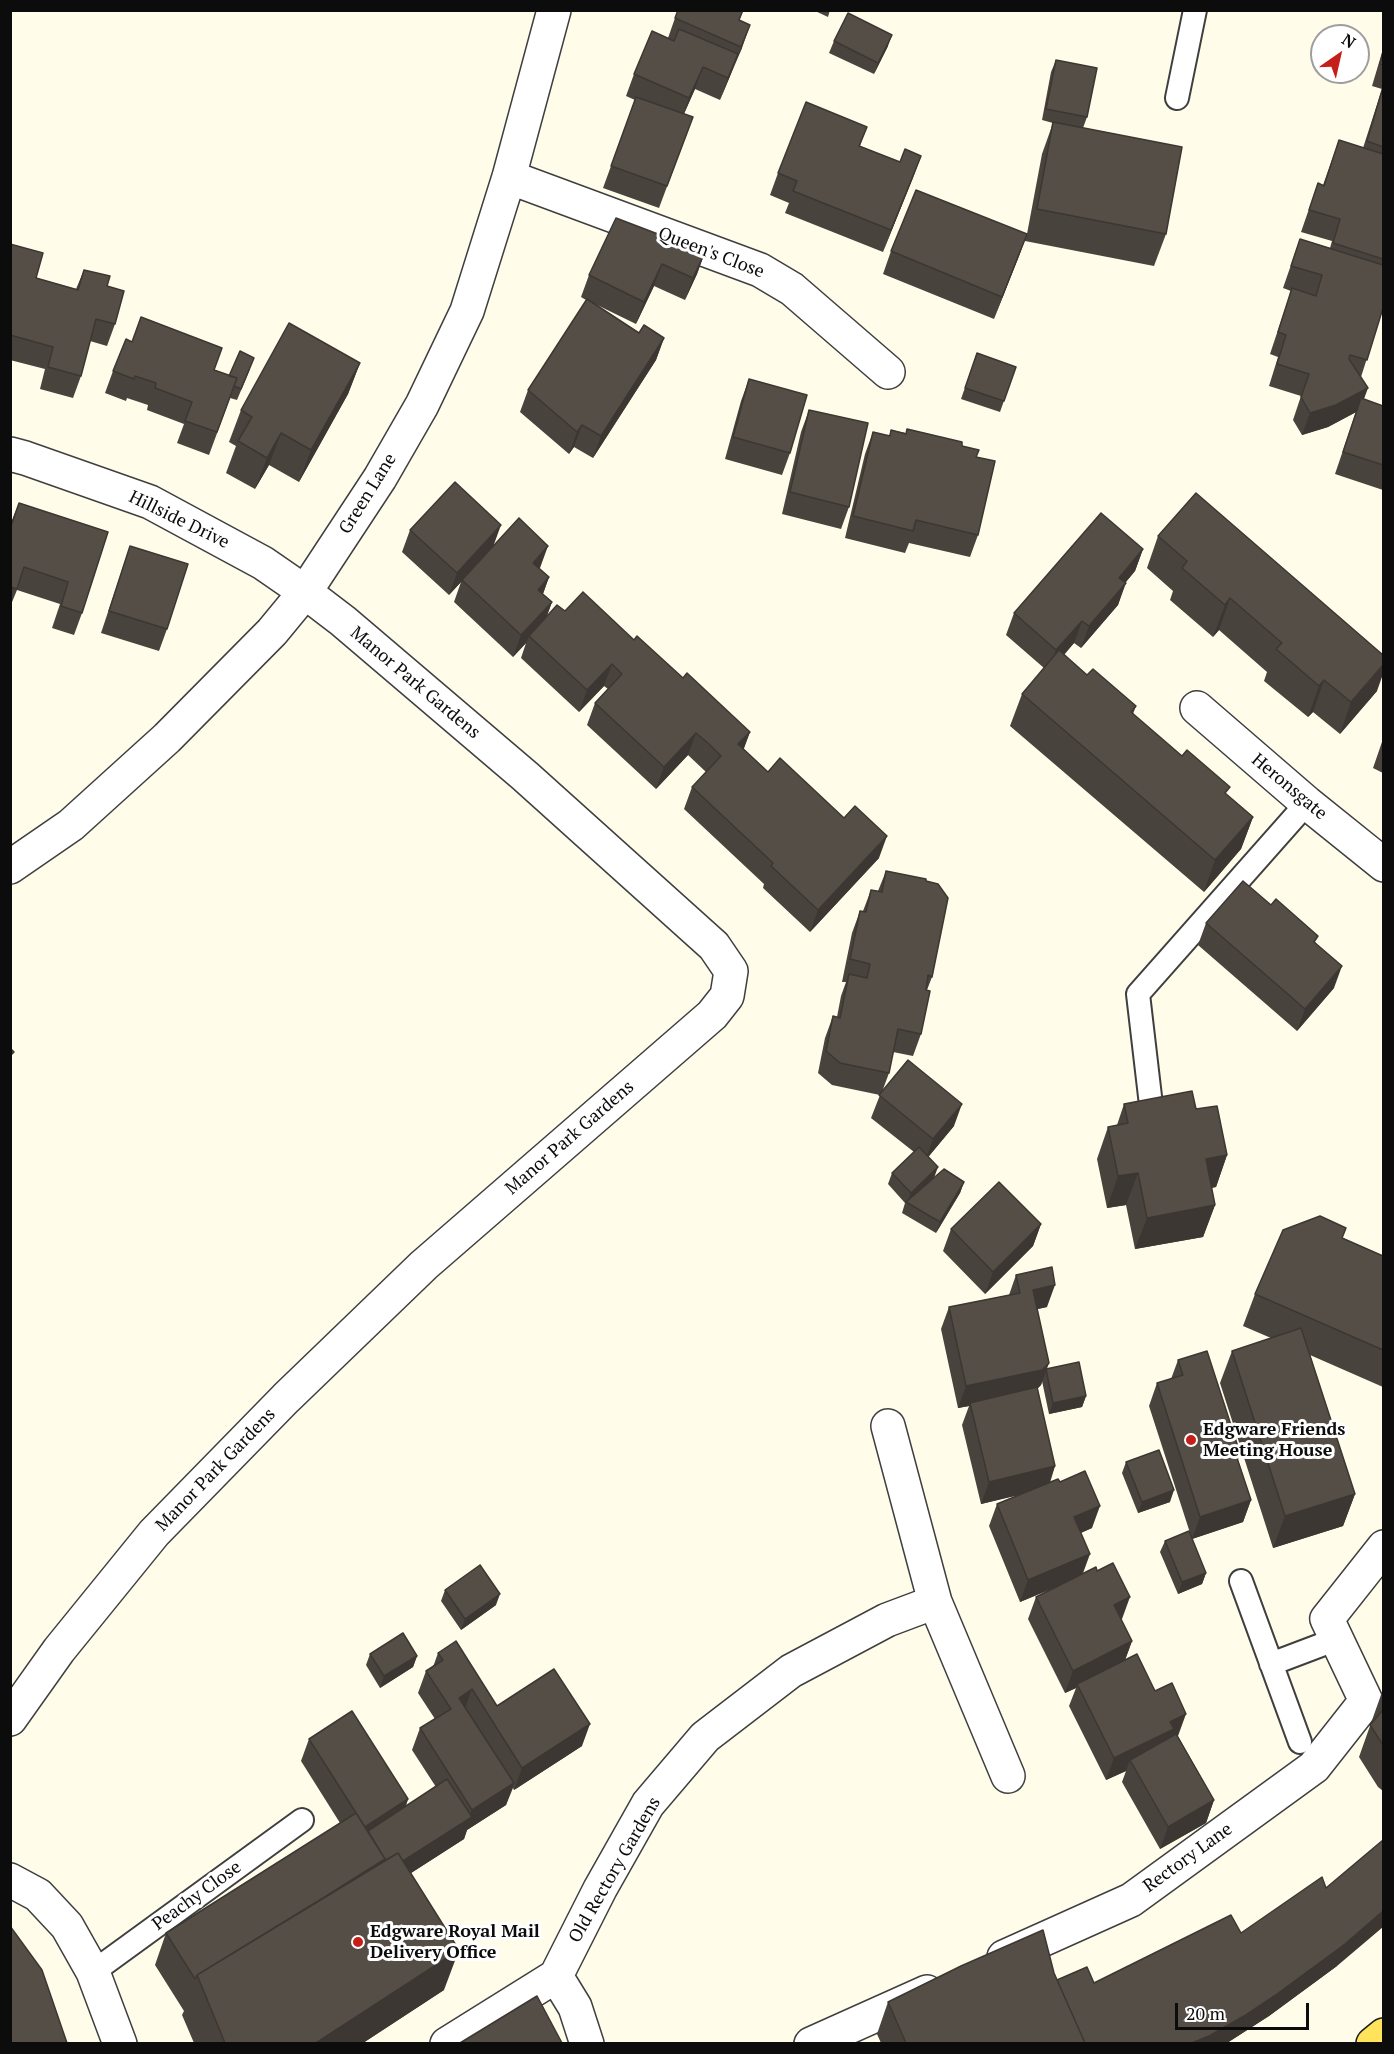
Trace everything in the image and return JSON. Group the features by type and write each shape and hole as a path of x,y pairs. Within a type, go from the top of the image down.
{"main road":[{"path":"1373,2043 1383,2034"}],"street":[{"name":"Green Lane","path":"10,867 71,825 167,738 272,632 305,592 380,478 422,405 466,311 509,177 554,10"},
{"name":"Queen's Close","path":"509,177 760,270 792,289 888,372"},
{"name":"Hillside Drive","path":"10,454 150,502 263,563 305,592"},
{"name":"Manor Park Gardens","path":"10,1719 59,1650 154,1533 286,1398 424,1265 712,1015 727,996 731,971 714,946 525,776 343,621 305,592"},
{"name":"Heronsgate","path":"1197,708 1307,803 1383,864"},
{"path":"888,1426 935,1602 1008,1776"},
{"name":"Rectory Lane","path":"982,1967 1131,1900 1314,1767 1366,1701 1327,1619 1383,1547"},
{"name":"Old Rectory Gardens","path":"556,1976 600,1889 648,1804 705,1737 791,1671 887,1620 935,1602"},
{"path":"10,1880 38,1895 67,1926 93,1972 120,2043"},
{"path":"460,2040 514,2016 556,1976 576,2007 587,2043"},
{"path":"811,2043 950,1982"}],"lane":[{"path":"1177,98 1195,10"},
{"path":"1152,1105 1138,994 1307,803"},
{"path":"1242,1581 1300,1742"},
{"path":"1271,1664 1337,1639"},
{"name":"Peachy Close","path":"93,1972 302,1820"}],"building":[{"path":"678,10 743,10 739,20 750,25 741,47 675,18"},
{"path":"848,13 892,35 878,63 834,41"},
{"path":"679,29 738,54 728,78 703,67 689,98 634,74 652,31 674,41"},
{"path":"1056,60 1097,68 1087,117 1046,109"},
{"path":"1383,87 1383,147 1367,141"},
{"path":"636,97 693,117 667,186 611,166"},
{"path":"806,102 867,127 859,146 900,162 905,149 921,156 891,230 793,191 797,181 778,173"},
{"path":"1053,122 1182,147 1166,234 1037,209"},
{"path":"1339,140 1383,154 1383,259 1333,243 1340,219 1309,210 1318,183 1324,186"},
{"path":"916,190 1027,234 1002,297 891,251"},
{"path":"616,218 705,252 693,278 662,264 644,302 589,275"},
{"path":"1300,239 1383,265 1383,308 1367,360 1350,355 1349,359 1368,388 1336,405 1310,413 1301,397 1309,374 1277,364 1286,335 1278,332 1292,288 1316,296 1322,275 1291,266"},
{"path":"10,244 43,253 36,278 78,290 84,270 110,276 107,286 124,291 115,324 96,319 81,376 48,367 53,347 10,335"},
{"path":"587,299 639,333 644,325 664,338 601,436 582,425 577,432 528,390"},
{"path":"141,317 222,348 214,370 237,378 217,432 185,421 192,402 155,388 156,383 135,376 134,379 113,371 126,339 132,342"},
{"path":"289,323 360,363 311,450 281,433 267,458 238,441 252,417 241,410"},
{"path":"240,351 254,358 241,389 234,386 237,378 229,376"},
{"path":"977,353 1016,367 1004,401 965,388"},
{"path":"749,379 807,395 790,453 733,437"},
{"path":"1361,398 1383,406 1383,465 1343,452"},
{"path":"809,410 868,423 849,507 790,492"},
{"path":"907,429 962,442 962,446 979,450 976,457 995,461 978,535 916,520 913,531 853,516 873,432 890,436 891,430 906,434"},
{"path":"455,482 501,525 457,573 410,530"},
{"path":"1196,493 1383,655 1383,665 1351,702 1324,680 1319,686 1276,649 1282,643 1230,598 1225,605 1182,568 1187,561 1158,536"},
{"path":"19,503 108,532 82,613 61,606 68,582 24,567 17,589 10,587 10,529"},
{"path":"1101,513 1143,549 1119,578 1126,583 1089,626 1082,621 1056,650 1014,613"},
{"path":"519,518 548,546 533,563 549,577 538,590 552,602 521,635 462,580"},
{"path":"130,546 188,564 167,629 109,611"},
{"path":"583,592 634,640 637,636 683,678 687,673 750,732 738,744 768,772 780,758 844,818 855,806 887,836 818,910 771,866 773,863 692,787 721,756 709,744 696,733 664,767 595,703 622,674 612,664 587,690 529,636 557,605 565,611"},
{"path":"1059,650 1087,675 1093,669 1136,706 1131,712 1182,756 1187,750 1230,787 1225,793 1253,817 1215,860 1022,694"},
{"path":"886,871 926,879 926,881 938,884 948,898 932,977 928,975 926,990 930,991 921,1034 898,1029 889,1073 840,1063 826,1051 833,1016 840,1018 849,974 867,978 870,964 850,959 860,911 866,912 871,890 882,892"},
{"path":"1243,881 1271,905 1276,899 1318,936 1314,942 1342,966 1305,1009 1206,923"},
{"path":"908,1060 962,1104 933,1139 879,1095"},
{"path":"1192,1091 1196,1109 1217,1106 1227,1155 1206,1159 1215,1205 1147,1218 1138,1173 1118,1176 1108,1127 1128,1123 1124,1104"},
{"path":"919,1147 938,1167 911,1193 892,1173"},
{"path":"944,1169 964,1182 940,1222 906,1202"},
{"path":"999,1182 1041,1224 993,1272 951,1229"},
{"path":"1320,1216 1346,1228 1342,1238 1383,1256 1383,1350 1255,1294 1283,1230"},
{"path":"1052,1267 1055,1285 1033,1290 1049,1363 1042,1370 966,1386 949,1307 1020,1293 1016,1275"},
{"path":"1301,1328 1355,1494 1285,1516 1232,1351"},
{"name":"Edgware Friends Meeting House","path":"1207,1351 1240,1453 1236,1455 1251,1500 1200,1517 1157,1383 1183,1375 1178,1360"},
{"path":"1079,1362 1086,1396 1053,1403 1046,1369"},
{"path":"1037,1387 1055,1466 989,1482 970,1403"},
{"path":"1159,1450 1174,1490 1142,1502 1126,1462"},
{"path":"1085,1471 1100,1506 1074,1517 1090,1554 1028,1580 997,1504 1058,1479 1060,1482"},
{"path":"1189,1531 1206,1573 1182,1582 1165,1541"},
{"path":"1113,1563 1130,1597 1114,1605 1132,1641 1073,1671 1036,1597 1096,1567 1097,1571"},
{"path":"480,1565 500,1594 465,1619 445,1590"},
{"path":"403,1633 417,1656 384,1676 370,1654"},
{"path":"456,1641 497,1706 554,1669 590,1724 522,1768 472,1689 459,1698 514,1783 472,1810 420,1728 451,1709 426,1671 443,1660 438,1653"},
{"path":"1137,1654 1155,1691 1172,1683 1186,1714 1170,1722 1174,1729 1114,1758 1077,1684"},
{"path":"1383,1710 1383,1745 1370,1725"},
{"path":"352,1711 408,1799 365,1827 309,1739"},
{"path":"1176,1734 1214,1800 1168,1827 1130,1760"},
{"path":"447,1779 472,1817 403,1861 398,1853 384,1861 385,1859 368,1831"},
{"path":"356,1813 385,1859 197,1975 195,1979 166,1933"},
{"path":"1383,1840 1383,1911 1345,1944 1277,1994 1244,2016 1192,2043 1085,2043 1057,1980 1087,1967 1094,1983 1231,1915 1241,1933 1322,1877 1326,1888"},
{"name":"Edgware Royal Mail Delivery Office","path":"398,1853 459,1950 316,2043 225,2043 197,1975"},
{"path":"10,1926 42,1970 67,2043 10,2043"},
{"path":"1043,1930 1054,1973 1085,2043 906,2043 888,2002 961,1966"},
{"path":"537,1996 562,2043 460,2043"}],"place":[{"name":"Edgware Friends Meeting House","path":"1191,1440"},
{"name":"Edgware Royal Mail Delivery Office","path":"358,1942"}]}
